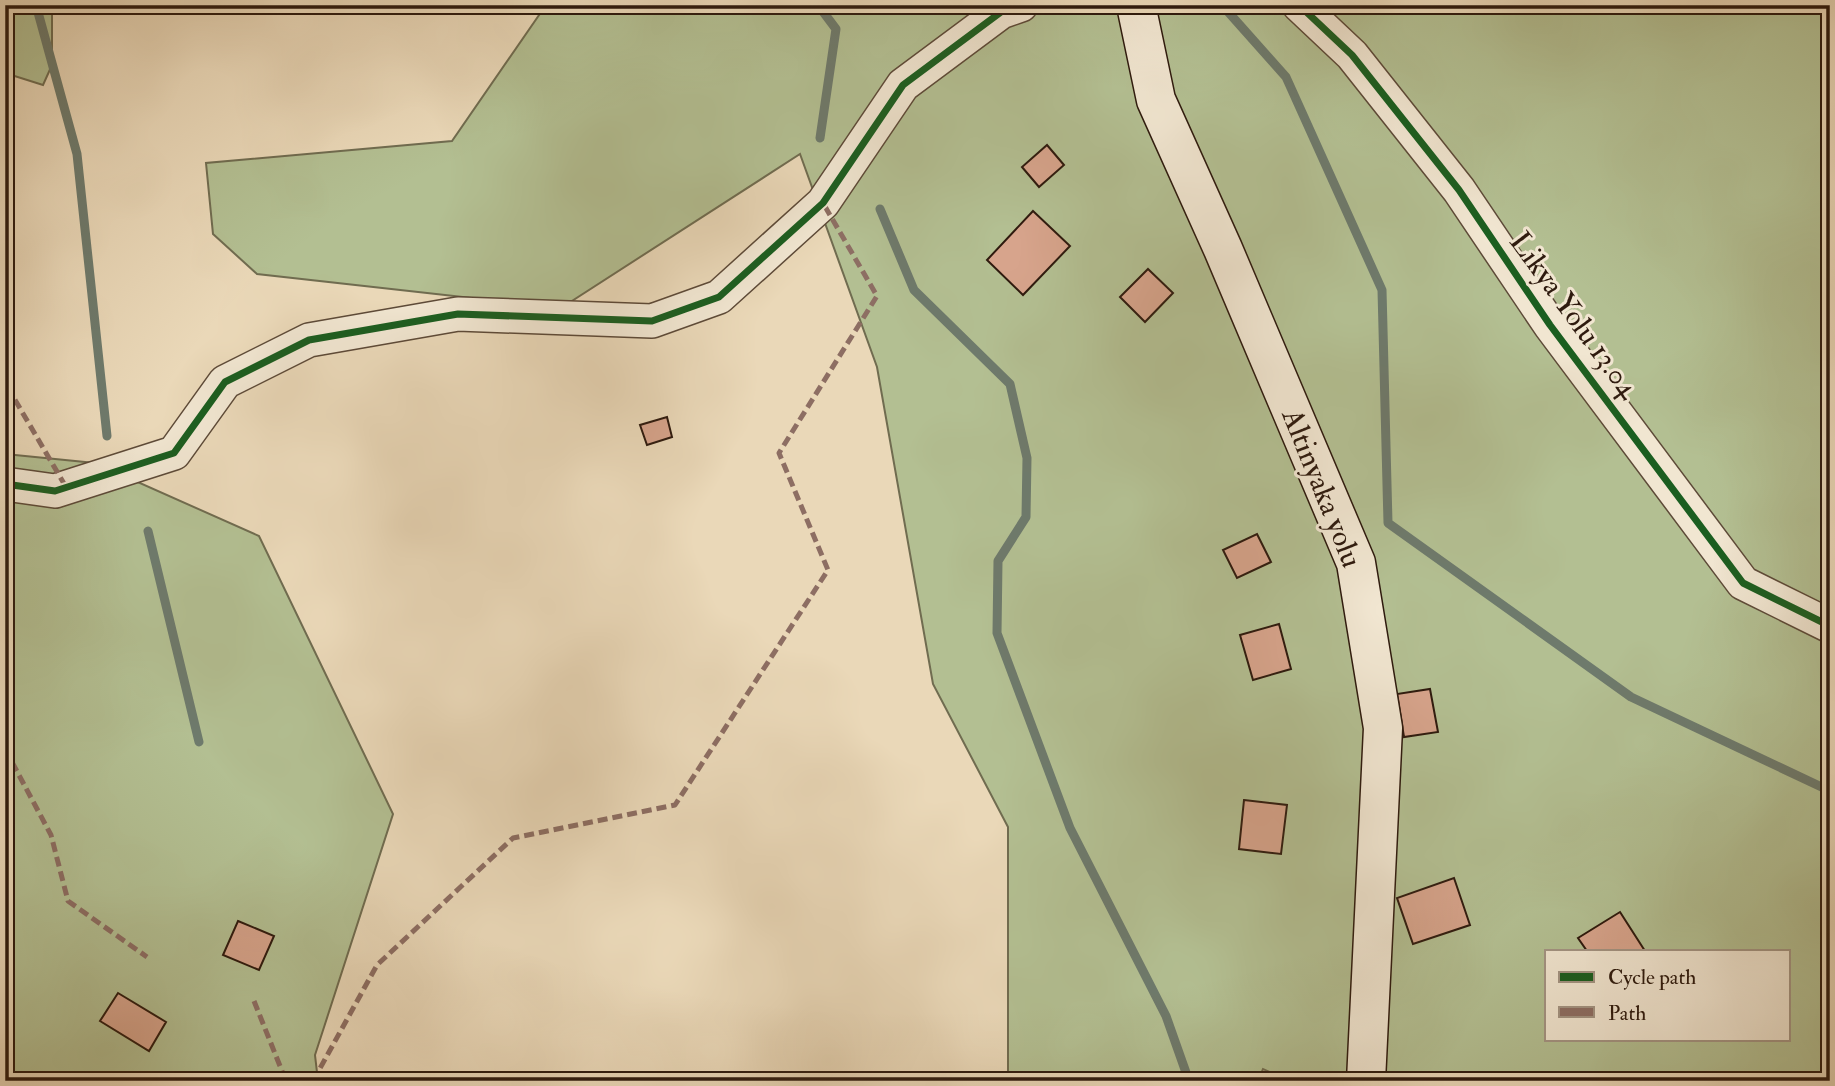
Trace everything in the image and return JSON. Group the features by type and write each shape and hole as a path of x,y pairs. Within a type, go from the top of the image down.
{"main road":[{"name":"Altinyaka yolu","path":"1136,5 1156,100 1229,262 1356,563 1383,728 1366,1081"}],"street":[{"path":"5,484 55,491 174,453 225,382 309,340 458,314 652,321 719,297 823,204 902,85 1002,12 1021,5"},
{"name":"Likya Yolu 13.04","path":"1299,5 1352,55 1459,190 1550,326 1743,583 1830,626"}],"green space":[{"path":"5,5 52,5 52,65 43,85 5,73"},
{"path":"546,5 1830,5 1830,1081 1290,1081 1263,1069 1258,1081 1008,1081 1008,827 933,684 877,367 800,154 561,308 257,274 213,234 206,163 452,141"},
{"path":"5,454 95,463 259,536 393,814 315,1055 318,1081 5,1081"}],"building":[{"path":"1047,145 1064,165 1039,187 1022,167"},
{"path":"1033,211 1070,246 1023,295 987,260"},
{"path":"1148,269 1173,293 1145,322 1120,297"},
{"path":"667,417 672,437 647,445 640,425"},
{"path":"1257,534 1271,562 1237,578 1223,550"},
{"path":"1279,624 1291,669 1253,680 1240,635"},
{"path":"1430,689 1438,732 1404,737 1397,694"},
{"path":"1244,800 1287,805 1281,854 1239,849"},
{"path":"1454,878 1470,925 1413,944 1397,898"},
{"path":"1620,912 1644,950 1586,950 1578,938"},
{"path":"238,921 274,936 259,970 223,955"},
{"path":"118,993 166,1022 149,1051 100,1021"}],"waterway":[{"path":"36,5 77,154 107,436"},
{"path":"818,5 836,29 820,138"},
{"path":"1222,5 1286,77 1382,290 1388,523 1631,697 1830,791"},
{"path":"880,209 914,290 1010,384 1027,458 1026,517 998,561 997,633 1070,828 1166,1016 1189,1081"},
{"path":"148,531 199,742"}],"marked path":[{"path":"313,1081 377,965 513,838 675,805 828,570 779,453 877,296 823,203"},
{"path":"5,389 11,393 66,487"},
{"path":"5,749 51,835 68,901 147,957"},
{"path":"254,1001 286,1081"}],"cycle path":[{"path":"5,484 55,491 174,453 225,382 309,340 458,314 652,321 719,297 823,203 903,85 1001,12 1021,5"},
{"path":"1299,5 1352,55 1459,190 1550,325 1743,583 1830,626"}]}
